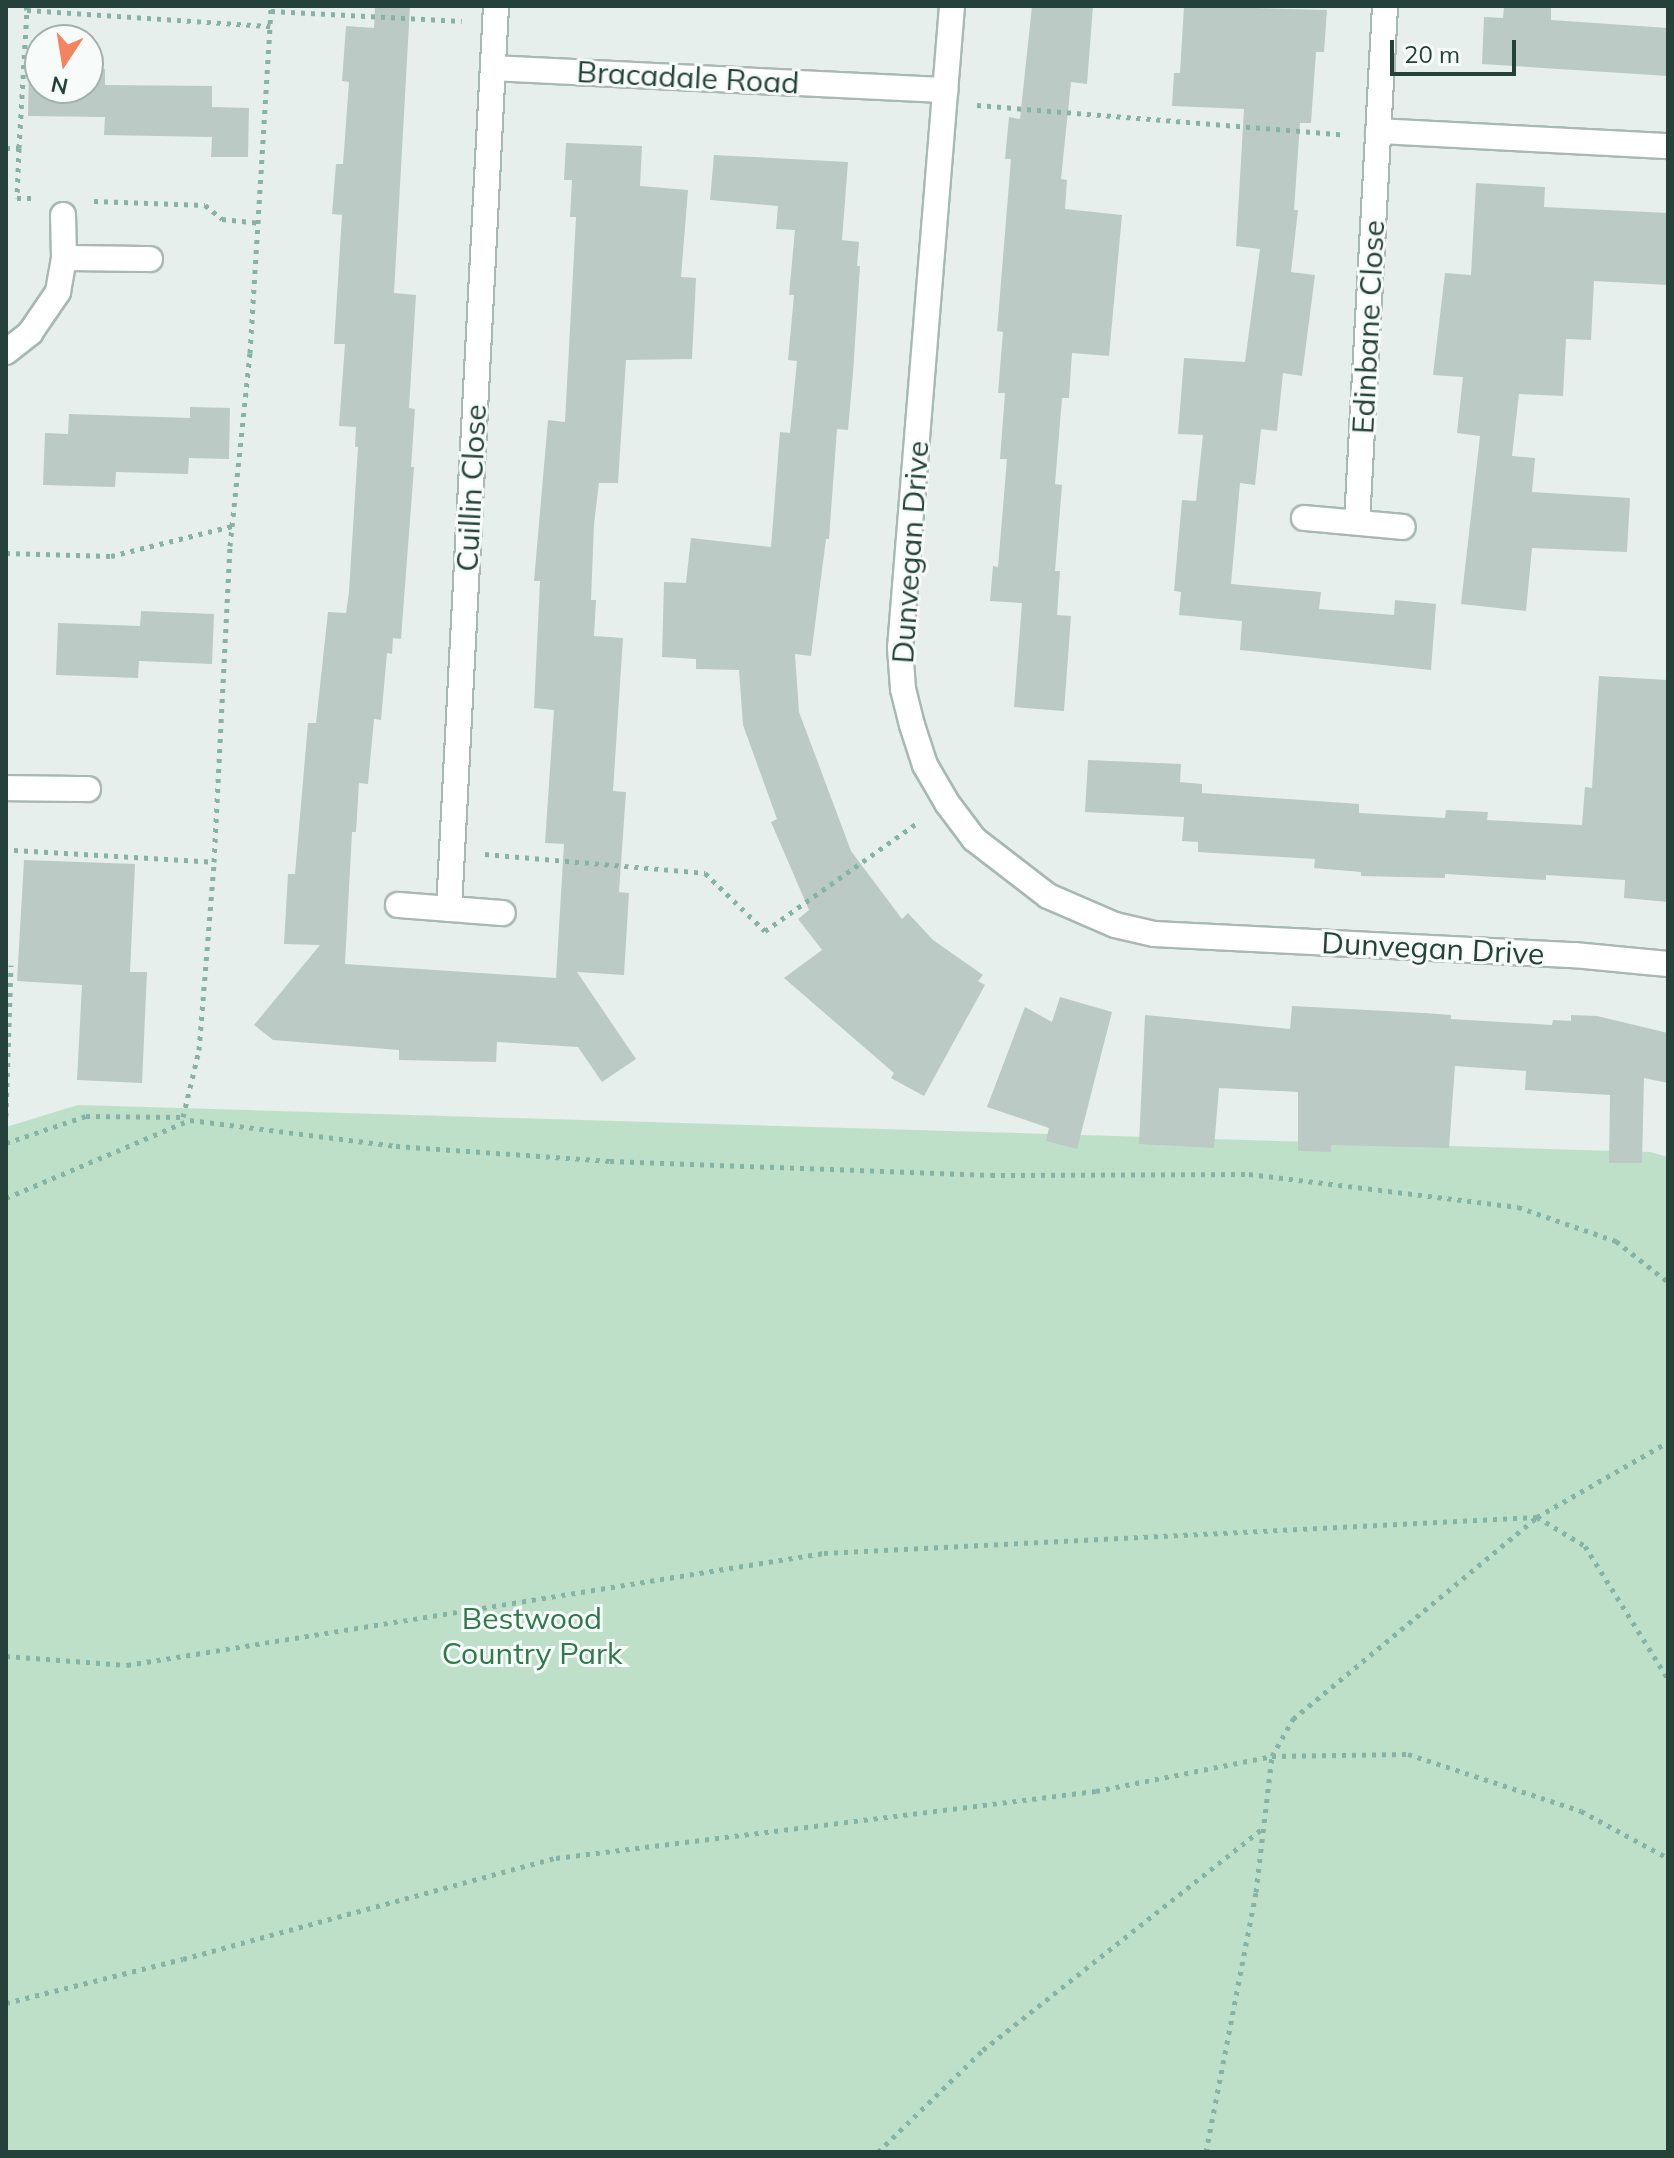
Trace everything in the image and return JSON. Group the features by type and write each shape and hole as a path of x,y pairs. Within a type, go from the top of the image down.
{"street":[{"name":"Dunvegan Drive","path":"952,6 900,648 903,689 912,725 925,765 947,803 974,839 1048,896 1115,925 1154,934 1574,955 1668,964"},
{"name":"Edinbane Close","path":"1357,522 1385,6"},
{"path":"493,68 496,14"},
{"name":"Bracadale Road","path":"493,68 945,90"},
{"name":"Cuillin Close","path":"449,909 493,68"},
{"path":"1378,131 1668,146"},
{"path":"6,352 30,333 58,292 64,258 63,205"},
{"path":"64,258 150,259"},
{"path":"1304,518 1403,527"},
{"path":"6,788 88,789"},
{"path":"398,905 503,913"}],"path":[{"path":"259,223 222,219 205,205 63,205 17,198 26,8 270,26"},
{"path":"183,1117 199,1050 214,862 232,526 259,223 271,9 496,14"},
{"path":"945,90 968,104 1354,135 1378,131"},
{"path":"6,148 19,148"},
{"path":"6,553 111,556 232,526"},
{"path":"452,851 705,873 765,931 947,803"},
{"path":"14,850 214,862"},
{"path":"6,1116 11,965"},
{"path":"6,1143 86,1116 183,1117 396,1146 610,1161 991,1175 1249,1174 1518,1207 1616,1241 1668,1282"},
{"path":"6,1198 190,1120"},
{"path":"1206,2152 1256,1892 1272,1756 1293,1719 1537,1517 1668,1442"},
{"path":"6,1656 127,1665 824,1553 1537,1517 1585,1546 1668,1679"},
{"path":"6,2003 183,1959 556,1858 1096,1791 1272,1756 1408,1754 1581,1811 1668,1858"},
{"path":"878,2152 983,2050 1263,1828"}],"green space":[{"name":"Bestwood Country Park","path":"78,1105 1650,1152 1668,1157 1668,2152 6,2152 6,1127"}],"building":[{"path":"375,6 410,6 394,293 416,295 409,408 415,409 411,467 414,467 401,639 393,638 392,654 387,653 381,720 374,719 368,784 359,783 356,832 352,832 345,964 556,978 564,844 545,843 554,710 534,708 540,581 534,581 548,420 565,422 576,217 570,217 572,180 564,180 566,143 642,146 640,186 688,190 681,277 696,278 692,359 626,360 618,483 599,483 594,524 591,600 596,600 594,636 623,638 613,791 626,792 619,892 629,893 624,975 577,972 636,1059 602,1082 578,1047 497,1042 496,1062 399,1060 399,1050 273,1040 254,1025 320,945 284,944 288,874 295,874 308,723 316,723 328,612 346,613 349,592 358,447 355,447 356,427 339,426 345,344 334,344 342,215 332,214 336,164 343,164 349,82 342,81 346,26 374,28"},
{"path":"1032,6 1093,6 1087,84 1071,82 1061,179 1067,180 1065,209 1122,215 1109,356 1072,353 1069,398 1062,398 1055,484 1062,485 1055,571 1060,571 1057,615 1071,616 1064,711 1014,707 1022,603 990,601 993,566 998,567 1007,459 1000,459 1005,393 998,393 1003,332 997,331 1011,159 1005,159 1009,117 1020,119"},
{"path":"1184,6 1327,10 1324,52 1316,52 1311,123 1300,123 1294,210 1298,210 1291,272 1315,275 1302,376 1283,373 1277,431 1261,429 1255,485 1240,483 1231,584 1321,592 1319,609 1394,615 1395,600 1436,604 1431,670 1240,650 1242,621 1179,615 1181,592 1174,591 1182,500 1196,501 1203,435 1178,434 1184,358 1245,362 1260,249 1236,246 1244,109 1172,106 1174,73 1180,73"},
{"path":"1504,6 1551,6 1551,20 1668,28 1668,76 1482,64 1484,17 1503,18"},
{"path":"104,69 105,85 212,86 212,107 249,108 248,157 211,157 212,137 104,135 105,117 28,116 28,104 104,104"},
{"path":"714,155 848,162 842,240 859,242 857,266 860,266 848,430 837,429 829,539 826,539 811,656 795,654 799,712 851,851 902,919 908,913 933,940 983,975 978,981 985,985 924,1096 891,1078 894,1073 784,978 822,950 798,919 809,910 771,822 777,819 743,725 739,670 696,669 696,659 662,657 664,582 686,583 691,538 771,547 780,432 790,433 797,361 788,360 794,295 789,295 795,230 776,229 778,206 710,200"},
{"path":"1476,183 1545,187 1544,207 1668,213 1668,285 1594,281 1591,340 1566,339 1563,396 1519,394 1512,456 1535,458 1532,492 1630,498 1627,552 1532,548 1526,611 1461,604 1480,436 1457,433 1463,377 1433,375 1445,273 1471,275"},
{"path":"190,407 230,408 229,459 189,458 188,474 116,472 115,487 43,485 45,433 68,434 69,414 190,418"},
{"path":"141,611 214,614 212,664 139,661 138,678 56,675 58,623 140,626"},
{"path":"1599,676 1668,680 1668,902 1624,898 1625,880 1546,875 1546,880 1445,874 1445,878 1361,876 1361,872 1314,868 1315,859 1198,852 1198,842 1182,841 1184,817 1085,812 1088,760 1181,764 1180,782 1202,784 1202,793 1359,804 1359,813 1445,818 1446,810 1488,812 1487,820 1582,825 1585,787 1592,788"},
{"path":"24,860 135,864 130,972 147,972 142,1083 77,1080 82,985 17,981"},
{"path":"1060,997 1112,1012 1077,1149 1046,1141 1049,1128 987,1107 1025,1007 1052,1022"},
{"path":"1292,1006 1424,1013 1451,1015 1451,1019 1552,1025 1553,1020 1571,1021 1571,1015 1597,1016 1668,1033 1668,1083 1644,1078 1642,1163 1609,1163 1610,1095 1525,1090 1526,1071 1455,1066 1449,1148 1331,1145 1331,1152 1298,1151 1298,1092 1219,1088 1214,1148 1139,1144 1145,1015 1290,1029"}]}
